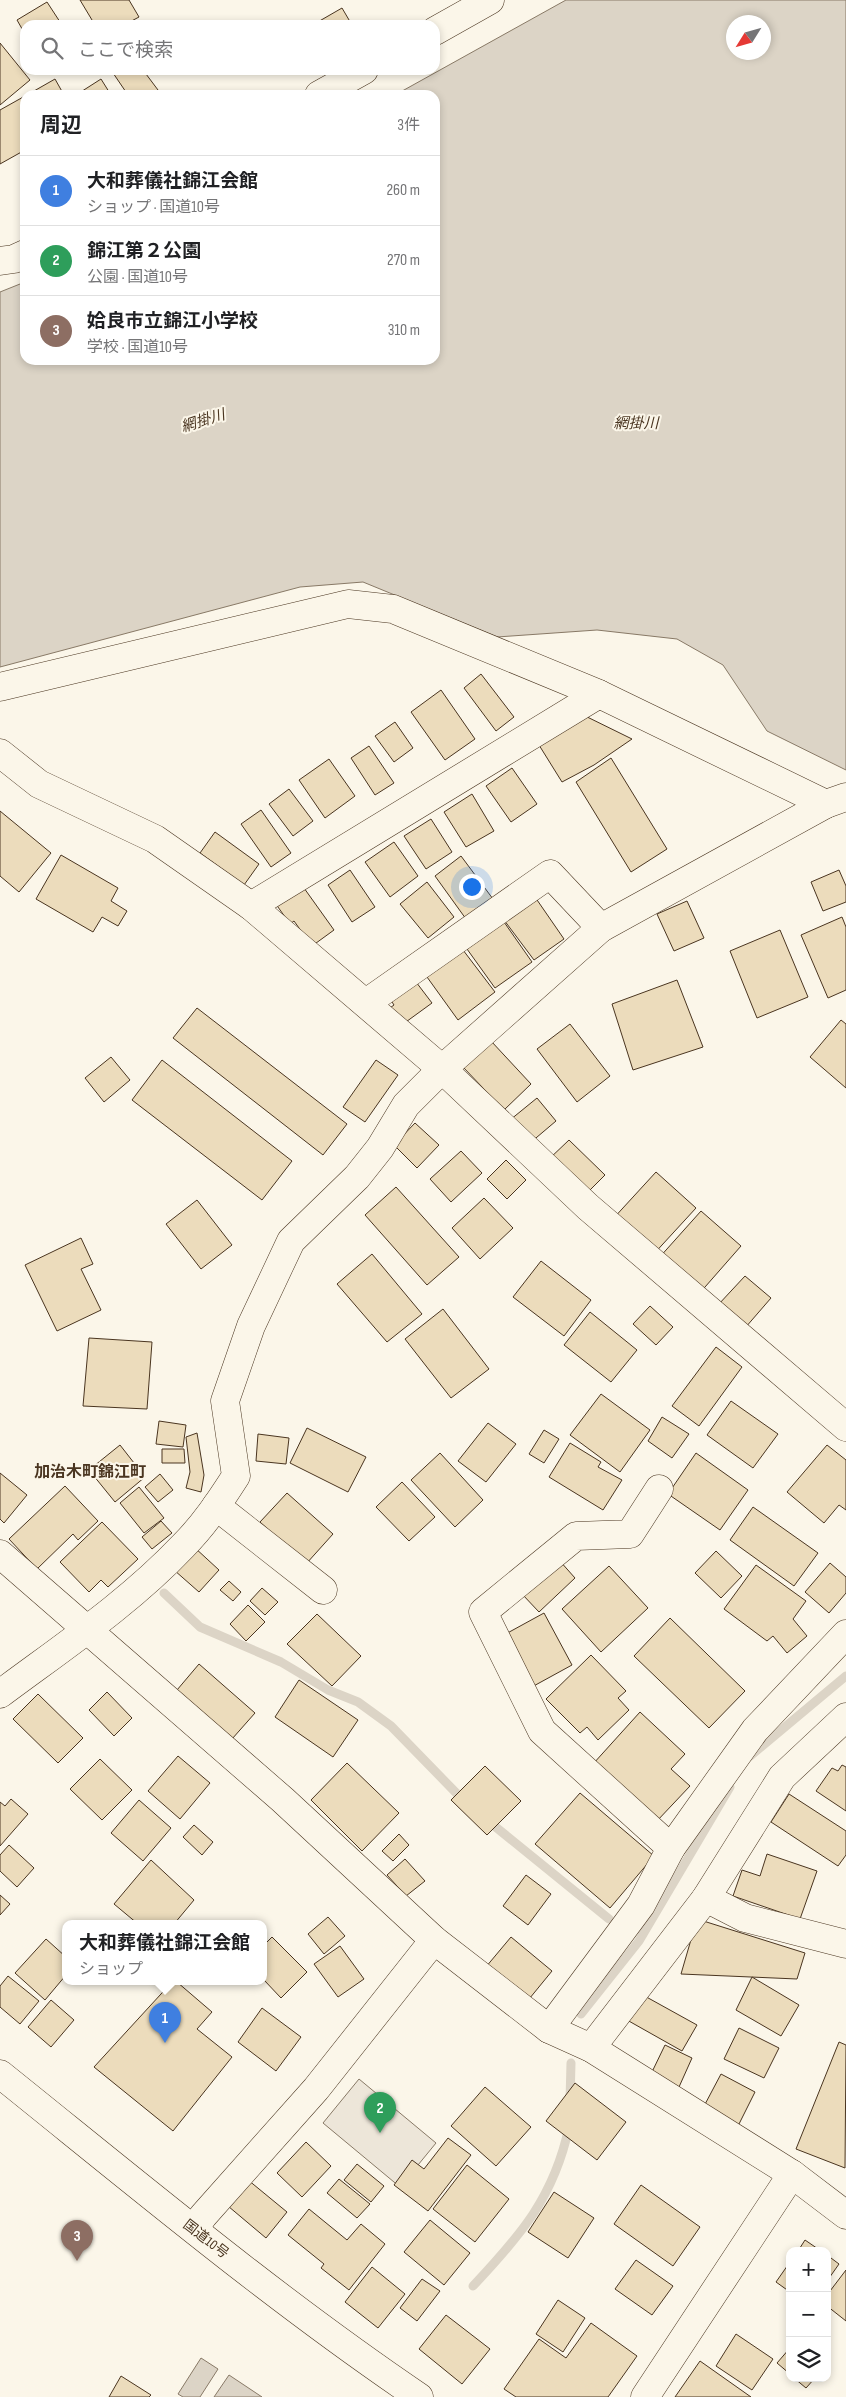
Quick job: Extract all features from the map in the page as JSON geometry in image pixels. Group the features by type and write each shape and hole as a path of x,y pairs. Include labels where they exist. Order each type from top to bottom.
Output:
{"main road":[{"path":"440,28 490,0"},
{"path":"328,90 355,75"},
{"path":"0,687 348,604 393,609 599,694 836,801"},
{"path":"252,906 599,694"},
{"path":"0,753 39,784 155,839 252,906 442,1068 588,1207 846,1427"},
{"path":"0,1694 142,1586 185,1545 216,1506 236,1476 225,1401 251,1326 291,1241 357,1176 380,1148 406,1105 442,1068 601,928 836,801"},
{"path":"366,1003 550,874 601,928"},
{"path":"659,1489 630,1534 576,1536 483,1612 542,1731 671,1848"},
{"path":"216,1506 323,1590"},
{"path":"0,1554 283,1800 434,1940 549,2029 591,2048 792,2174 846,2215"},
{"path":"549,2029 641,1905 671,1848 755,1730 846,1634"},
{"path":"591,2048 706,1898 782,1777 846,1717"},
{"path":"706,1898 746,1918 846,1944"},
{"path":"194,2230 203,2216 316,2089 434,1940"},
{"name":"国道10号","path":"0,2074 194,2230 348,2349 418,2397"},
{"path":"646,2397 792,2174"}],"shaded area":[{"path":"359,2079 436,2143 400,2187 323,2123"}],"water":[{"name":"網掛川","path":"566,0 846,0 846,770 767,731 723,665 677,639 597,630 497,637 363,582 300,587 0,667 0,292 20,284 20,365 440,365 440,90 404,90 431,75 440,75 440,70"},
{"path":"201,2358 218,2369 200,2397 183,2397 178,2394"},
{"path":"229,2375 262,2397 214,2397"}],"building":[{"path":"80,0 129,0 139,17 133,20 92,20"},
{"path":"47,2 59,20 20,20 20,25 17,20"},
{"path":"342,8 349,20 321,20"},
{"path":"0,43 20,68 20,75 26,75 30,80 0,105"},
{"path":"114,75 147,75 158,90 125,90"},
{"path":"55,79 61,90 36,90"},
{"path":"101,79 108,90 84,90"},
{"path":"20,99 20,153 0,164 0,110"},
{"path":"481,674 514,717 496,731 464,688"},
{"path":"441,690 475,739 445,760 411,712"},
{"path":"575,711 632,739 594,765 562,782 534,737"},
{"path":"395,722 413,748 394,762 375,736"},
{"path":"369,746 394,783 375,795 351,758"},
{"path":"611,758 667,849 631,872 576,782"},
{"path":"329,759 355,796 325,818 299,780"},
{"path":"512,768 537,804 511,822 486,786"},
{"path":"289,789 313,821 293,836 269,804"},
{"path":"472,794 494,831 466,847 444,812"},
{"path":"261,810 291,853 271,867 241,824"},
{"path":"0,811 51,853 19,892 0,876"},
{"path":"431,819 452,852 426,869 404,836"},
{"path":"215,832 259,864 244,885 200,853"},
{"path":"394,842 418,876 390,897 365,862"},
{"path":"61,855 118,888 111,901 127,911 118,926 102,917 93,932 36,899"},
{"path":"461,856 493,899 466,919 435,876"},
{"path":"350,870 375,907 352,922 328,885"},
{"path":"839,870 846,886 846,902 823,911 811,882"},
{"path":"299,881 334,930 312,946 294,921 290,924 273,900"},
{"path":"427,882 454,917 428,938 400,904"},
{"path":"535,897 564,939 534,960 504,920"},
{"path":"687,901 704,938 674,951 657,914"},
{"path":"842,917 846,927 846,990 828,998 801,935"},
{"path":"504,922 532,962 495,988 467,949"},
{"path":"780,930 808,997 757,1018 730,951"},
{"path":"463,950 495,992 458,1020 427,977"},
{"path":"413,978 432,1003 399,1027 387,1010 394,1005 388,996"},
{"path":"677,980 703,1047 633,1070 612,1004"},
{"path":"197,1008 347,1124 323,1155 173,1038"},
{"path":"841,1020 846,1024 846,1088 810,1057"},
{"path":"570,1024 610,1076 577,1102 537,1049"},
{"path":"491,1041 531,1084 504,1110 463,1067"},
{"path":"111,1057 130,1080 104,1102 85,1078"},
{"path":"162,1060 292,1161 262,1200 132,1100"},
{"path":"376,1060 398,1075 365,1122 343,1107"},
{"path":"537,1098 556,1121 530,1143 510,1120"},
{"path":"415,1123 439,1145 417,1168 394,1145"},
{"path":"569,1140 605,1175 584,1196 548,1160"},
{"path":"461,1151 482,1173 451,1202 430,1179"},
{"path":"506,1160 526,1180 507,1199 487,1179"},
{"path":"656,1172 696,1208 651,1257 611,1221"},
{"path":"396,1187 459,1257 427,1285 365,1215"},
{"path":"484,1198 513,1228 480,1259 452,1228"},
{"path":"197,1200 232,1245 201,1269 166,1224"},
{"path":"701,1211 741,1246 698,1295 658,1259"},
{"path":"81,1238 93,1264 81,1269 101,1310 57,1331 25,1265"},
{"path":"372,1254 422,1314 387,1342 337,1284"},
{"path":"541,1261 591,1300 564,1336 513,1297"},
{"path":"745,1276 771,1298 745,1328 718,1305"},
{"path":"650,1306 673,1327 656,1345 633,1324"},
{"path":"443,1309 489,1369 451,1398 405,1339"},
{"path":"590,1312 637,1350 611,1382 564,1345"},
{"path":"89,1338 152,1342 147,1409 83,1406"},
{"path":"716,1347 742,1367 699,1426 672,1406"},
{"path":"601,1394 650,1430 620,1472 570,1435"},
{"path":"731,1401 778,1434 753,1468 707,1435"},
{"path":"662,1417 689,1434 672,1458 648,1441"},
{"path":"159,1421 186,1425 183,1447 156,1444"},
{"path":"488,1423 516,1444 486,1482 458,1461"},
{"path":"307,1428 366,1457 348,1492 290,1463"},
{"path":"544,1430 559,1439 544,1463 529,1454"},
{"path":"197,1433 204,1475 201,1492 186,1488 190,1472 186,1437"},
{"path":"258,1434 289,1438 286,1464 256,1461"},
{"path":"570,1443 601,1462 598,1467 622,1480 603,1510 549,1477"},
{"path":"120,1445 145,1477 115,1502 89,1470"},
{"path":"827,1445 846,1460 846,1510 839,1505 824,1523 787,1492"},
{"path":"162,1449 184,1449 185,1463 162,1463"},
{"path":"440,1453 483,1500 455,1527 411,1480"},
{"path":"696,1453 748,1490 720,1530 668,1494"},
{"path":"0,1473 27,1495 4,1523 0,1519"},
{"path":"160,1474 173,1490 158,1502 145,1487"},
{"path":"402,1482 435,1517 409,1541 376,1507"},
{"path":"65,1486 98,1521 78,1540 73,1534 37,1569 9,1539"},
{"path":"139,1487 164,1518 144,1533 120,1503"},
{"path":"287,1493 333,1534 306,1564 260,1522"},
{"path":"753,1507 818,1553 794,1586 730,1540"},
{"path":"161,1521 172,1533 152,1549 142,1537"},
{"path":"102,1522 138,1559 108,1587 101,1580 89,1592 60,1562"},
{"path":"194,1547 219,1570 199,1592 174,1570"},
{"path":"716,1551 742,1576 721,1598 695,1573"},
{"path":"559,1560 575,1578 539,1612 522,1594"},
{"path":"830,1563 846,1577 846,1593 829,1613 805,1592"},
{"path":"756,1565 806,1601 793,1619 807,1636 787,1653 773,1636 767,1641 724,1609"},
{"path":"609,1566 648,1608 601,1652 562,1609"},
{"path":"229,1581 241,1592 233,1601 220,1590"},
{"path":"262,1588 278,1602 265,1615 250,1601"},
{"path":"248,1605 265,1622 246,1641 230,1624"},
{"path":"544,1613 572,1665 530,1688 502,1636"},
{"path":"317,1614 361,1656 332,1686 287,1644"},
{"path":"670,1618 745,1691 709,1728 634,1656"},
{"path":"591,1655 626,1691 618,1698 629,1710 598,1740 587,1727 580,1733 546,1699"},
{"path":"199,1664 255,1713 232,1739 177,1690"},
{"path":"299,1680 358,1720 333,1757 275,1717"},
{"path":"107,1692 132,1718 114,1736 89,1710"},
{"path":"38,1694 83,1738 58,1763 13,1719"},
{"path":"640,1712 685,1754 671,1769 690,1786 656,1822 593,1764"},
{"path":"178,1756 210,1783 180,1819 148,1791"},
{"path":"100,1759 132,1790 102,1820 70,1789"},
{"path":"347,1763 399,1813 362,1851 311,1800"},
{"path":"842,1765 846,1767 846,1811 816,1791 832,1768 838,1771"},
{"path":"485,1766 521,1801 487,1835 451,1800"},
{"path":"580,1793 654,1856 610,1908 535,1844"},
{"path":"789,1794 846,1831 846,1855 838,1866 771,1822"},
{"path":"11,1799 28,1814 0,1846 0,1802 5,1806"},
{"path":"139,1800 171,1828 143,1861 111,1833"},
{"path":"194,1825 213,1842 202,1855 183,1837"},
{"path":"399,1834 409,1845 393,1861 382,1851"},
{"path":"9,1845 34,1868 17,1887 0,1871 0,1855"},
{"path":"767,1854 817,1871 800,1919 733,1896 742,1870 760,1876"},
{"path":"405,1859 425,1881 406,1896 387,1875"},
{"path":"151,1860 194,1900 177,1920 133,1920 114,1904"},
{"path":"526,1875 551,1894 528,1925 503,1906"},
{"path":"0,1895 10,1904 0,1915"},
{"path":"328,1917 345,1936 324,1954 308,1934"},
{"path":"697,1919 805,1953 797,1979 681,1974"},
{"path":"272,1937 307,1972 281,1998 267,1983 267,1942"},
{"path":"511,1937 552,1971 516,2015 475,1980"},
{"path":"46,1939 62,1953 62,1980 45,2000 15,1973"},
{"path":"340,1946 364,1979 338,1997 314,1964"},
{"path":"8,1976 39,2001 20,2024 0,2007 0,1986"},
{"path":"752,1977 799,2005 781,2036 736,2010"},
{"path":"169,1985 180,1985 212,2012 197,2029 232,2057 173,2131 94,2067"},
{"path":"641,1994 697,2025 682,2051 627,2020"},
{"path":"51,2000 74,2020 51,2047 28,2027"},
{"path":"262,2008 301,2037 276,2071 238,2042"},
{"path":"739,2028 779,2048 764,2078 724,2059"},
{"path":"839,2042 846,2045 845,2168 796,2149"},
{"path":"665,2045 692,2058 679,2087 651,2074"},
{"path":"721,2074 755,2092 738,2126 703,2108"},
{"path":"575,2083 626,2122 597,2160 546,2121"},
{"path":"485,2087 531,2127 496,2166 451,2126"},
{"path":"448,2138 471,2155 428,2211 394,2185 412,2160 424,2169"},
{"path":"306,2142 331,2166 302,2197 277,2173"},
{"path":"357,2164 384,2186 371,2202 344,2180"},
{"path":"467,2165 509,2199 475,2242 433,2209"},
{"path":"242,2175 287,2212 266,2238 222,2201"},
{"path":"339,2179 370,2204 357,2218 327,2193"},
{"path":"641,2185 700,2227 673,2266 614,2224"},
{"path":"554,2192 594,2218 568,2258 528,2232"},
{"path":"309,2209 347,2240 361,2224 385,2244 349,2290 321,2268 324,2264 288,2235"},
{"path":"430,2220 470,2253 444,2285 404,2252"},
{"path":"805,2240 815,2247 801,2247"},
{"path":"831,2258 839,2264 831,2275"},
{"path":"636,2260 673,2286 652,2315 615,2289"},
{"path":"372,2267 405,2294 378,2328 345,2302"},
{"path":"786,2268 786,2289 776,2282"},
{"path":"846,2270 846,2321 831,2309 831,2290"},
{"path":"422,2279 440,2291 417,2321 400,2308"},
{"path":"558,2300 585,2318 563,2352 536,2334"},
{"path":"446,2315 490,2349 462,2384 419,2349"},
{"path":"591,2323 637,2356 608,2397 516,2397 504,2389 539,2339 566,2358"},
{"path":"736,2334 773,2359 752,2390 716,2366"},
{"path":"786,2353 786,2371 777,2363"},
{"path":"700,2361 751,2397 675,2397"},
{"path":"121,2376 151,2395 149,2397 109,2397"},
{"path":"799,2382 811,2382 806,2388"}],"waterway":[{"path":"164,1593 200,1627 281,1662 328,1690 358,1702 391,1726 464,1801"},
{"path":"749,1757 846,1676"},
{"path":"581,2014 639,1941 730,1787"},
{"path":"487,1820 609,1919"},
{"path":"570,2101 571,2063"},
{"path":"473,2286 521,2232 545,2195 563,2152 569,2127"}],"place":[{"name":"大和葬儀社錦江会館","path":"165,2043"},
{"name":"錦江第２公園","path":"380,2133"},
{"name":"姶良市立錦江小学校","path":"77,2261"}],"district":[{"name":"加治木町錦江町","path":"90,1472"}]}
